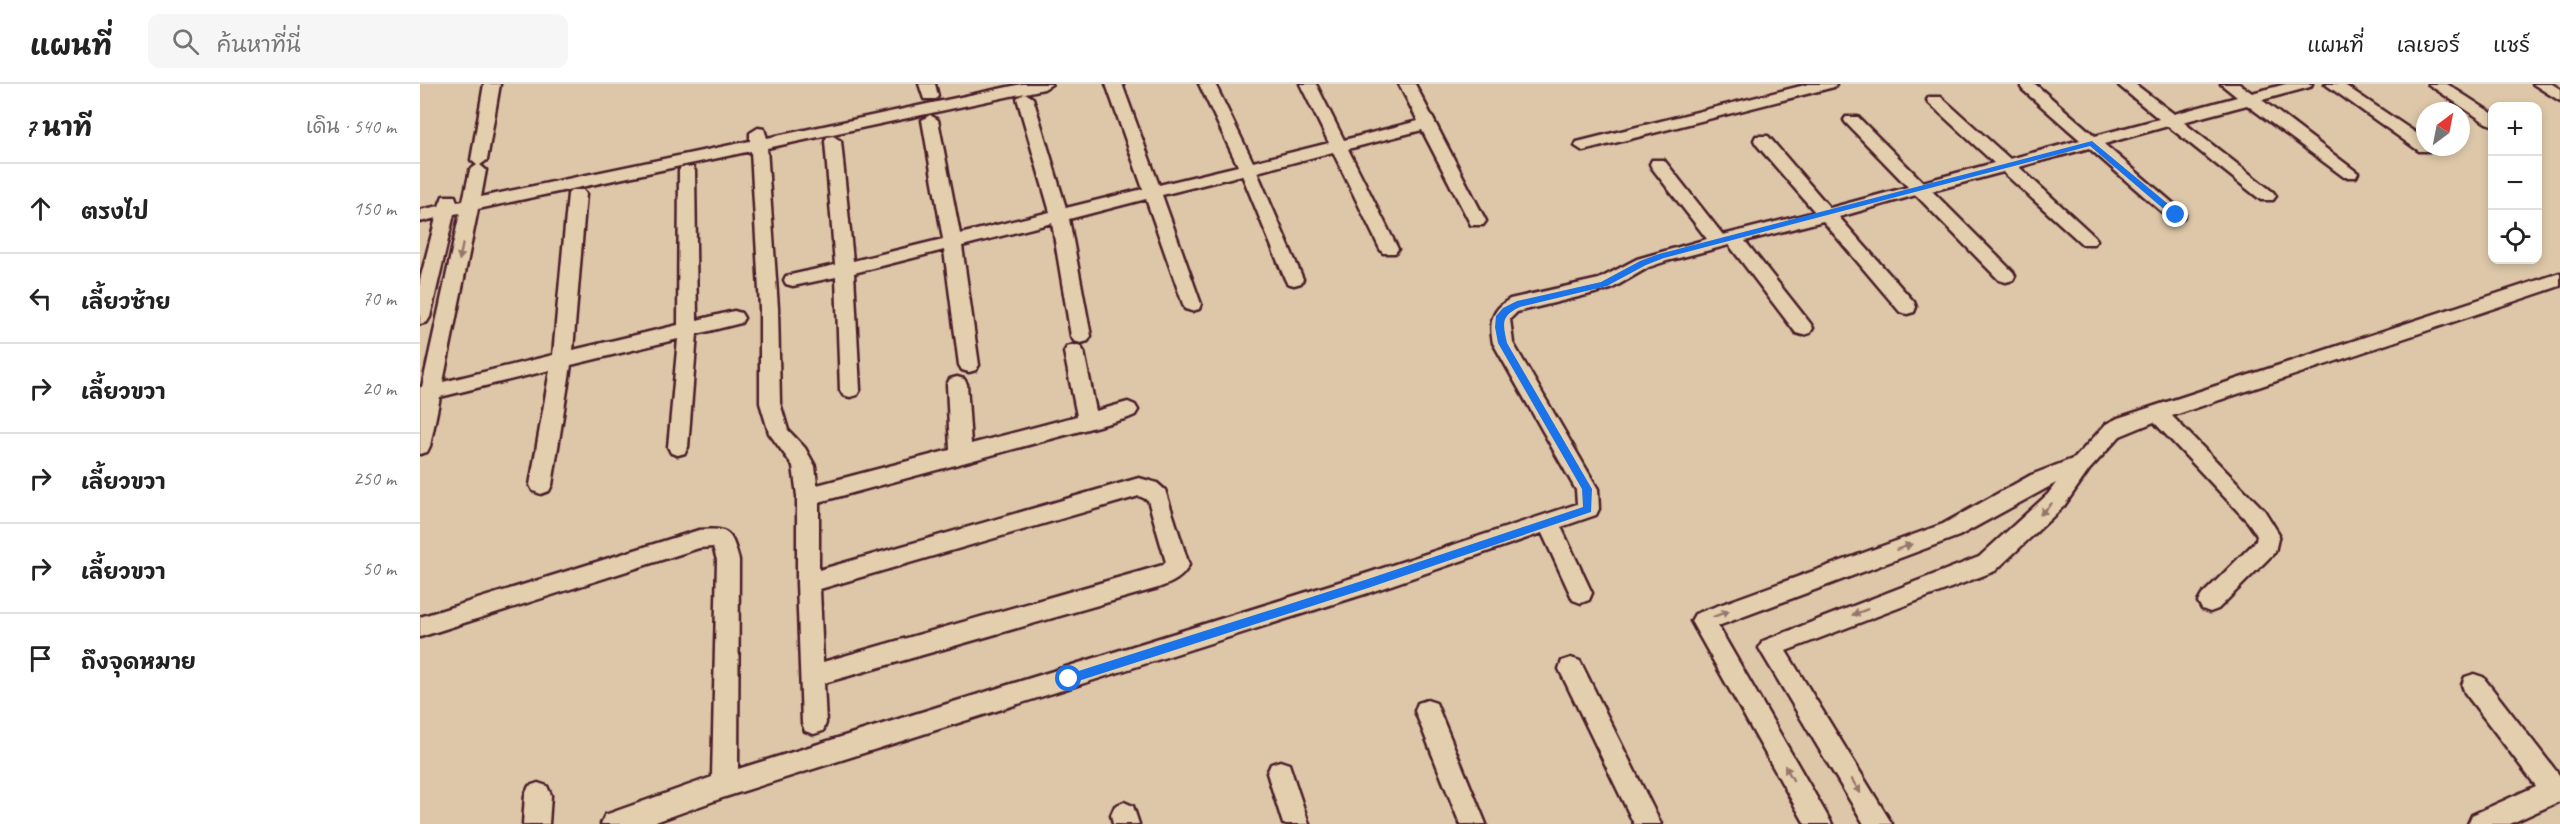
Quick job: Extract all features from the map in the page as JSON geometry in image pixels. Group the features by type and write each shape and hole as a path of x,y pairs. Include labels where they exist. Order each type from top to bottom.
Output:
{"street":[{"path":"420,446 425,394 451,300 473,200 492,84"},
{"path":"758,139 928,90 987,84"},
{"path":"420,206 448,205 758,139 1044,84"},
{"path":"1114,84 1192,304"},
{"path":"1208,84 1248,167 1294,279"},
{"path":"1308,84 1389,249"},
{"path":"1407,84 1477,220"},
{"path":"1583,146 1828,84"},
{"path":"2125,84 2267,196"},
{"path":"2229,84 2350,173"},
{"path":"614,824 724,785 1080,675 1549,524 1588,509 1587,489 1503,343 1499,327 1500,316 1517,304 1604,284 1652,259 2092,144 2170,120 2304,84"},
{"path":"2333,84 2416,141"},
{"path":"2436,84 2488,117"},
{"path":"2541,84 2560,96"},
{"path":"2029,87 2176,215"},
{"path":"1025,98 1059,214 1088,420"},
{"path":"1935,100 2088,240"},
{"path":"930,120 952,241 969,365"},
{"path":"1852,120 2006,276"},
{"path":"793,280 1427,124"},
{"path":"758,139 769,308 770,403 779,433 798,454 804,466 808,496 808,583 814,675 814,723"},
{"path":"1762,140 1907,307"},
{"path":"833,141 844,269 849,390"},
{"path":"1658,164 1803,328"},
{"path":"678,447 687,330 687,171"},
{"path":"541,485 562,360 577,194"},
{"path":"420,216 448,205"},
{"path":"421,312 448,205"},
{"path":"1879,824 1772,646 1987,564 2056,500 2082,464 2113,430 2157,413 2560,279"},
{"path":"421,312 451,300"},
{"path":"425,394 734,318"},
{"path":"957,384 961,454"},
{"path":"808,496 1128,410"},
{"path":"2157,413 2256,516 2268,534 2267,545 2210,602"},
{"path":"1819,824 1703,621 1951,530 2039,481 2082,464"},
{"path":"808,583 1139,487 1149,489 1157,496 1178,565 1158,578 814,675"},
{"path":"1549,524 1581,593"},
{"path":"420,627 699,539 719,538 723,542 728,560 724,785"},
{"path":"1571,669 1648,824"},
{"path":"2474,685 2558,789 2481,824"},
{"path":"1427,711 1473,824"},
{"path":"1280,773 1296,824"},
{"path":"536,824 538,795"}],"route":[{"path":"1069,679 1368,583 1588,509 1587,489 1503,343 1499,327 1500,316 1517,304 1604,284 1643,263 1662,256 2092,144 2176,215"}]}
